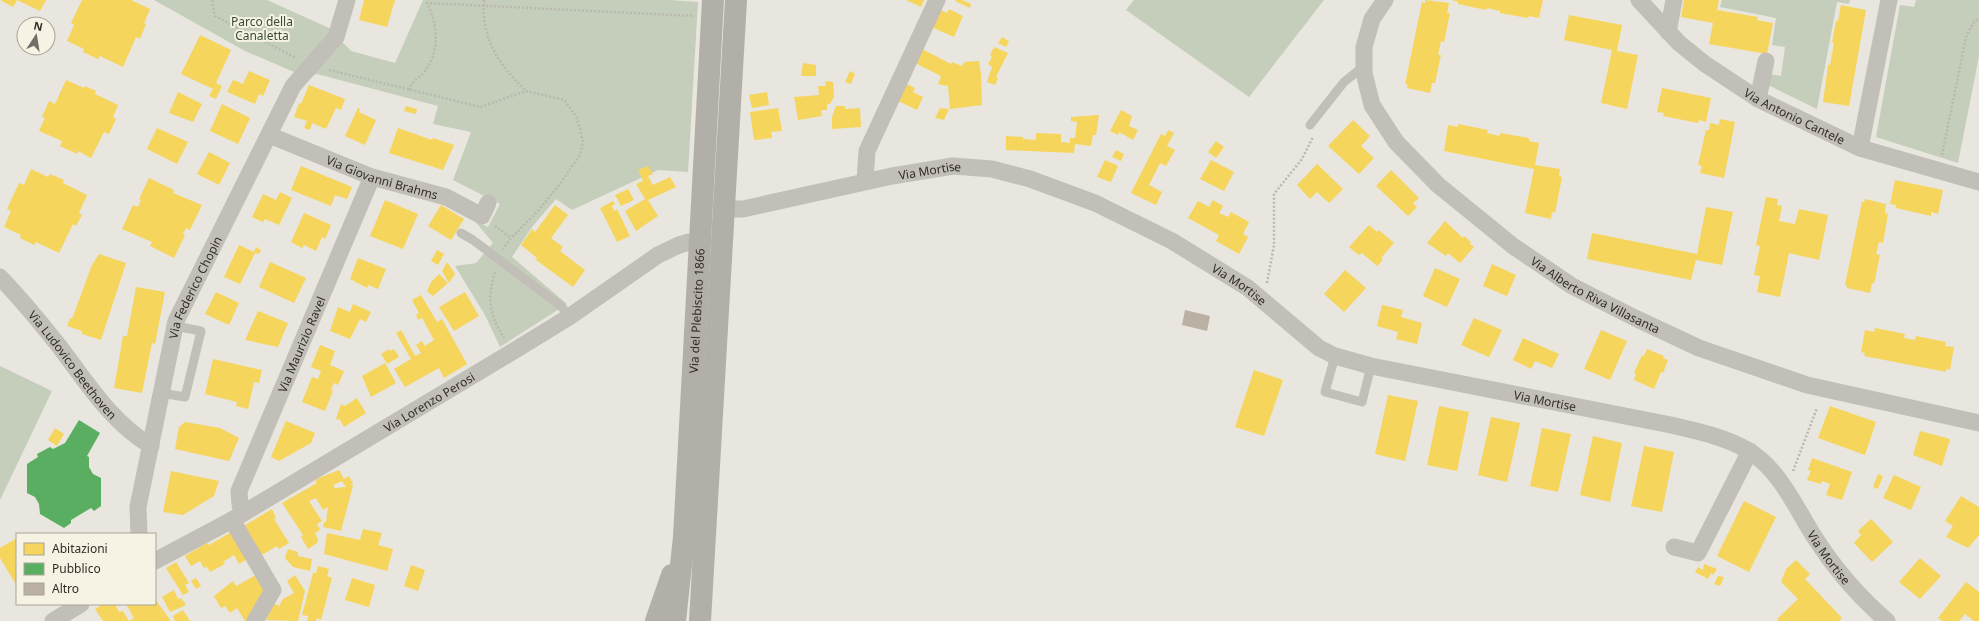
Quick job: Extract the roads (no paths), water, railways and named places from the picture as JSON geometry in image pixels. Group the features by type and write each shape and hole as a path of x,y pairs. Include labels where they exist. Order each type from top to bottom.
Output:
{"main road":[{"name":"Via del Plebiscito 1866","path":"700,621 736,0"},
{"name":"Via del Plebiscito 1866","path":"675,621 684,538 700,242 707,8"},
{"path":"656,621 684,538"}],"street":[{"name":"Via Federico Chopin","path":"139,533 138,507 176,321 294,86 336,37 347,0"},
{"path":"865,181 867,151 937,0"},
{"name":"Via Alberto Riva Villasanta","path":"1385,0 1372,19 1364,47 1364,66 1372,105 1396,142 1438,185 1513,246 1572,286 1699,348 1807,385 1979,423"},
{"name":"Via Antonio Cantele","path":"1639,0 1668,32 1705,64 1758,99 1860,148 1979,182"},
{"path":"1668,32 1674,0"},
{"path":"1860,148 1889,0"},
{"path":"1758,99 1766,61"},
{"name":"Via Giovanni Brahms","path":"269,135 372,177 446,197 482,216 488,203"},
{"name":"Via Mortise","path":"723,209 743,209 865,181 953,166 992,170 1030,179 1095,203 1172,241 1248,288 1273,306 1319,348 1335,356 1371,366 1671,425 1711,435 1750,451 1761,460 1782,484 1816,538 1856,592 1887,621"},
{"name":"Via Maurizio Ravel","path":"254,621 272,590 238,516 240,505 239,491 372,177"},
{"name":"Via Lorenzo Perosi","path":"156,560 238,516 569,317 658,255 679,245 700,242"},
{"name":"Via Ludovico Beethoven","path":"0,277 59,345 107,410 134,436 151,446"},
{"path":"1674,547 1698,552 1750,451"},
{"path":"53,621 79,605"}],"lane":[{"path":"1310,125 1344,82 1364,66"},
{"path":"461,233 473,240 562,307 569,317"},
{"path":"162,393 185,397 201,331 175,326"},
{"path":"1335,356 1325,392 1362,402 1371,366"}],"park label":[{"name":"Parco della Canaletta","path":"262,28"}]}
